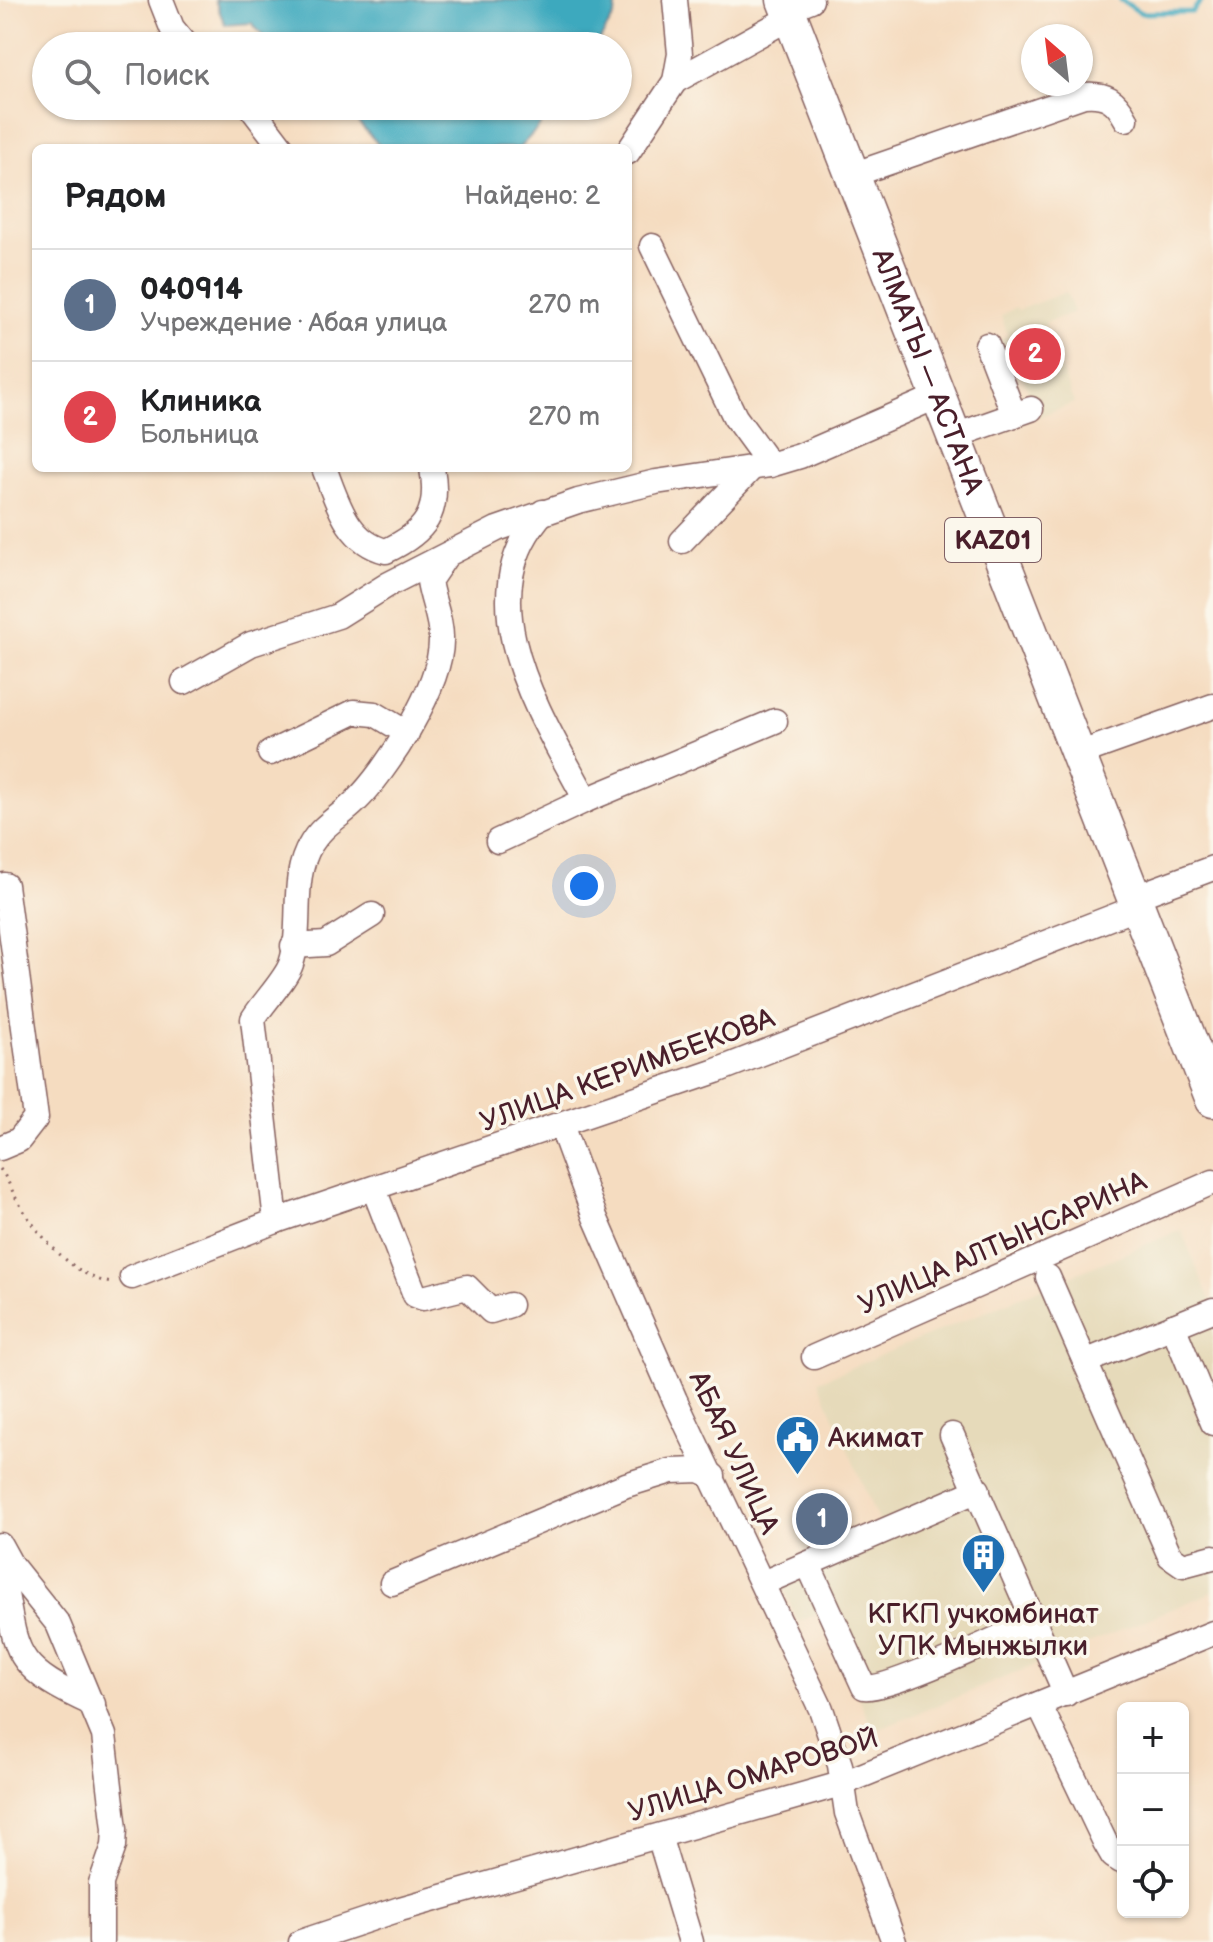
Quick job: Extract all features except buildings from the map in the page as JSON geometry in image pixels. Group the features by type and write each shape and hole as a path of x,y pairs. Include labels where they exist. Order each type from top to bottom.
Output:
{"highway":[{"name":"АЛМАТЫ — АСТАНА","path":"794,7 852,175 936,397 1213,1100"}],"street":[{"path":"161,0 175,32"},
{"path":"632,146 675,81 680,54 675,0"},
{"path":"675,81 794,7"},
{"path":"852,175 1084,95 1099,94 1110,98 1126,119"},
{"path":"261,120 279,144"},
{"path":"652,246 760,468"},
{"path":"952,437 1022,412 987,345"},
{"path":"184,682 251,644 338,616 389,584 497,529 543,512 656,482 760,468 811,451 936,397"},
{"path":"682,541 760,468"},
{"path":"326,472 351,529 361,540 386,551 419,532 428,518 435,503 432,472"},
{"path":"543,512 529,528 513,562 509,625 524,677 586,800"},
{"path":"276,1221 253,1019 291,965 301,866 311,843 323,828 355,803 407,733 439,657 441,631 429,581 439,562 448,555"},
{"path":"1078,754 1213,706"},
{"path":"270,753 354,712 375,714 407,733"},
{"path":"498,841 586,800 775,721"},
{"name":"УЛИЦА КЕРИМБЕКОВА","path":"132,1277 276,1221 716,1071 1137,902 1213,868"},
{"path":"0,1148 19,1140 36,1118 5,885"},
{"path":"293,946 326,944 372,915"},
{"name":"АБАЯ УЛИЦА","path":"561,1125 595,1217 675,1400 769,1580 834,1745 847,1813 894,1942"},
{"name":"УЛИЦА АЛТЫНСАРИНА","path":"814,1357 1213,1182"},
{"path":"374,1189 415,1295 423,1298 467,1287 491,1311 510,1305"},
{"path":"1048,1277 1170,1556 1183,1565 1213,1557"},
{"path":"1087,1361 1213,1310"},
{"path":"1173,1326 1213,1423"},
{"path":"952,1435 1066,1694"},
{"path":"392,1583 626,1485 671,1471 700,1470 713,1476"},
{"path":"769,1580 978,1490"},
{"path":"3,1559 58,1624 104,1735 115,1829 114,1846 101,1883 101,1942"},
{"path":"3,1559 21,1659 36,1673 93,1704"},
{"path":"808,1564 856,1675 864,1687 871,1689 1035,1621"},
{"name":"УЛИЦА ОМАРОВОЙ","path":"301,1942 385,1914 841,1784 1213,1633"},
{"path":"1039,1704 1105,1842 1117,1856"},
{"path":"659,1836 691,1942"}],"path":[{"path":"0,1169 35,1225 77,1267 111,1284 132,1277"}],"shaded area":[{"path":"1066,292 1074,312 1045,323 1046,327 1031,334 1034,341 1048,335 1074,403 1038,417 1014,353 1006,356 1000,340 1008,336 1001,316 1016,307 1018,310"},
{"path":"1181,1230 1213,1307 1213,1592 877,1730 871,1726 823,1616 818,1614 798,1622 775,1567 879,1523 819,1381"}],"water":[{"path":"215,0 617,0 615,15 605,32 259,32 252,23 225,25"},
{"path":"356,120 541,120 539,127 523,144 378,144"}],"waterway":[{"path":"1121,0 1141,13 1192,12 1202,0"}],"place":[{"name":"Клиника","path":"1035,354"},
{"name":"Акимат","path":"797,1476"},
{"name":"040914","path":"822,1519"},
{"name":"КГКП учкомбинат УПК Мынжылки","path":"983,1595"}]}
